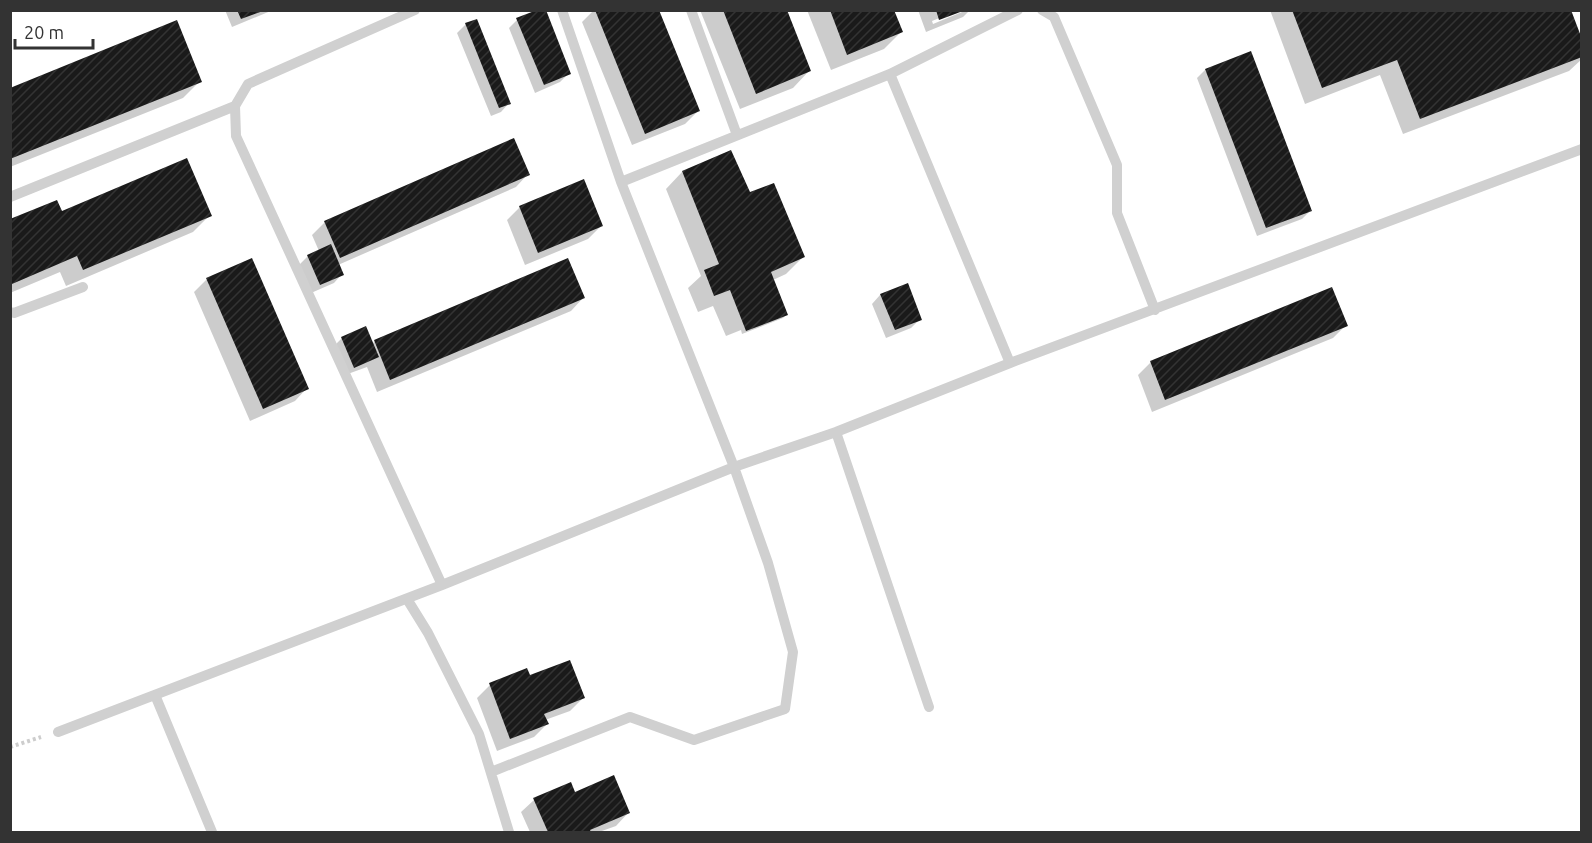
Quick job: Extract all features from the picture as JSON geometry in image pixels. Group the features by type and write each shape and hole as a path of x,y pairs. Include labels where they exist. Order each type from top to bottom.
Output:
{"lane":[{"path":"415,10 248,84 235,106 236,136 442,585"},
{"path":"491,772 630,717 694,740 785,709 793,652 768,563 734,467 621,182 562,10"},
{"path":"691,10 737,135"},
{"path":"621,182 890,74 1018,10"},
{"path":"1042,10 1054,17 1117,165 1117,213 1155,310"},
{"path":"890,74 1010,363"},
{"path":"10,197 235,106"},
{"path":"58,732 407,599 734,467 836,432 1010,363 1581,149"},
{"path":"10,312 14,313 84,287"},
{"path":"836,432 929,707"},
{"path":"407,599 428,633 479,734 509,832"},
{"path":"155,695 212,832"}],"path":[{"path":"10,747 58,732"}],"building":[{"path":"237,10 263,10 263,11 241,19"},
{"path":"537,10 546,10 571,74 544,85 516,18"},
{"path":"595,10 659,10 700,111 645,134"},
{"path":"723,10 787,10 811,71 756,94"},
{"path":"830,10 894,10 903,32 847,55"},
{"path":"936,10 962,10 963,11 939,20"},
{"path":"1292,10 1571,10 1582,39 1582,57 1420,119 1397,60 1322,88"},
{"path":"477,19 511,104 499,108 465,23"},
{"path":"177,20 202,82 10,159 10,88"},
{"path":"1251,51 1312,211 1266,228 1205,69"},
{"path":"514,138 530,175 340,258 324,221"},
{"path":"731,150 750,192 774,183 805,257 771,272 788,315 746,331 730,290 714,296 704,270 719,264 682,171"},
{"path":"187,158 212,216 83,270 77,256 12,284 10,219 57,200 62,211"},
{"path":"584,179 603,226 538,253 519,206"},
{"path":"331,244 344,275 320,285 307,255"},
{"path":"252,258 309,389 263,409 206,278"},
{"path":"568,258 585,298 390,380 374,340"},
{"path":"908,283 922,320 895,330 880,294"},
{"path":"1332,287 1348,326 1165,400 1150,361"},
{"path":"366,326 379,357 354,368 341,337"},
{"path":"570,660 585,698 544,714 549,724 510,739 489,683 527,668 530,675"},
{"path":"614,775 630,813 590,830 591,832 548,832 533,798 571,782 575,792"}]}
